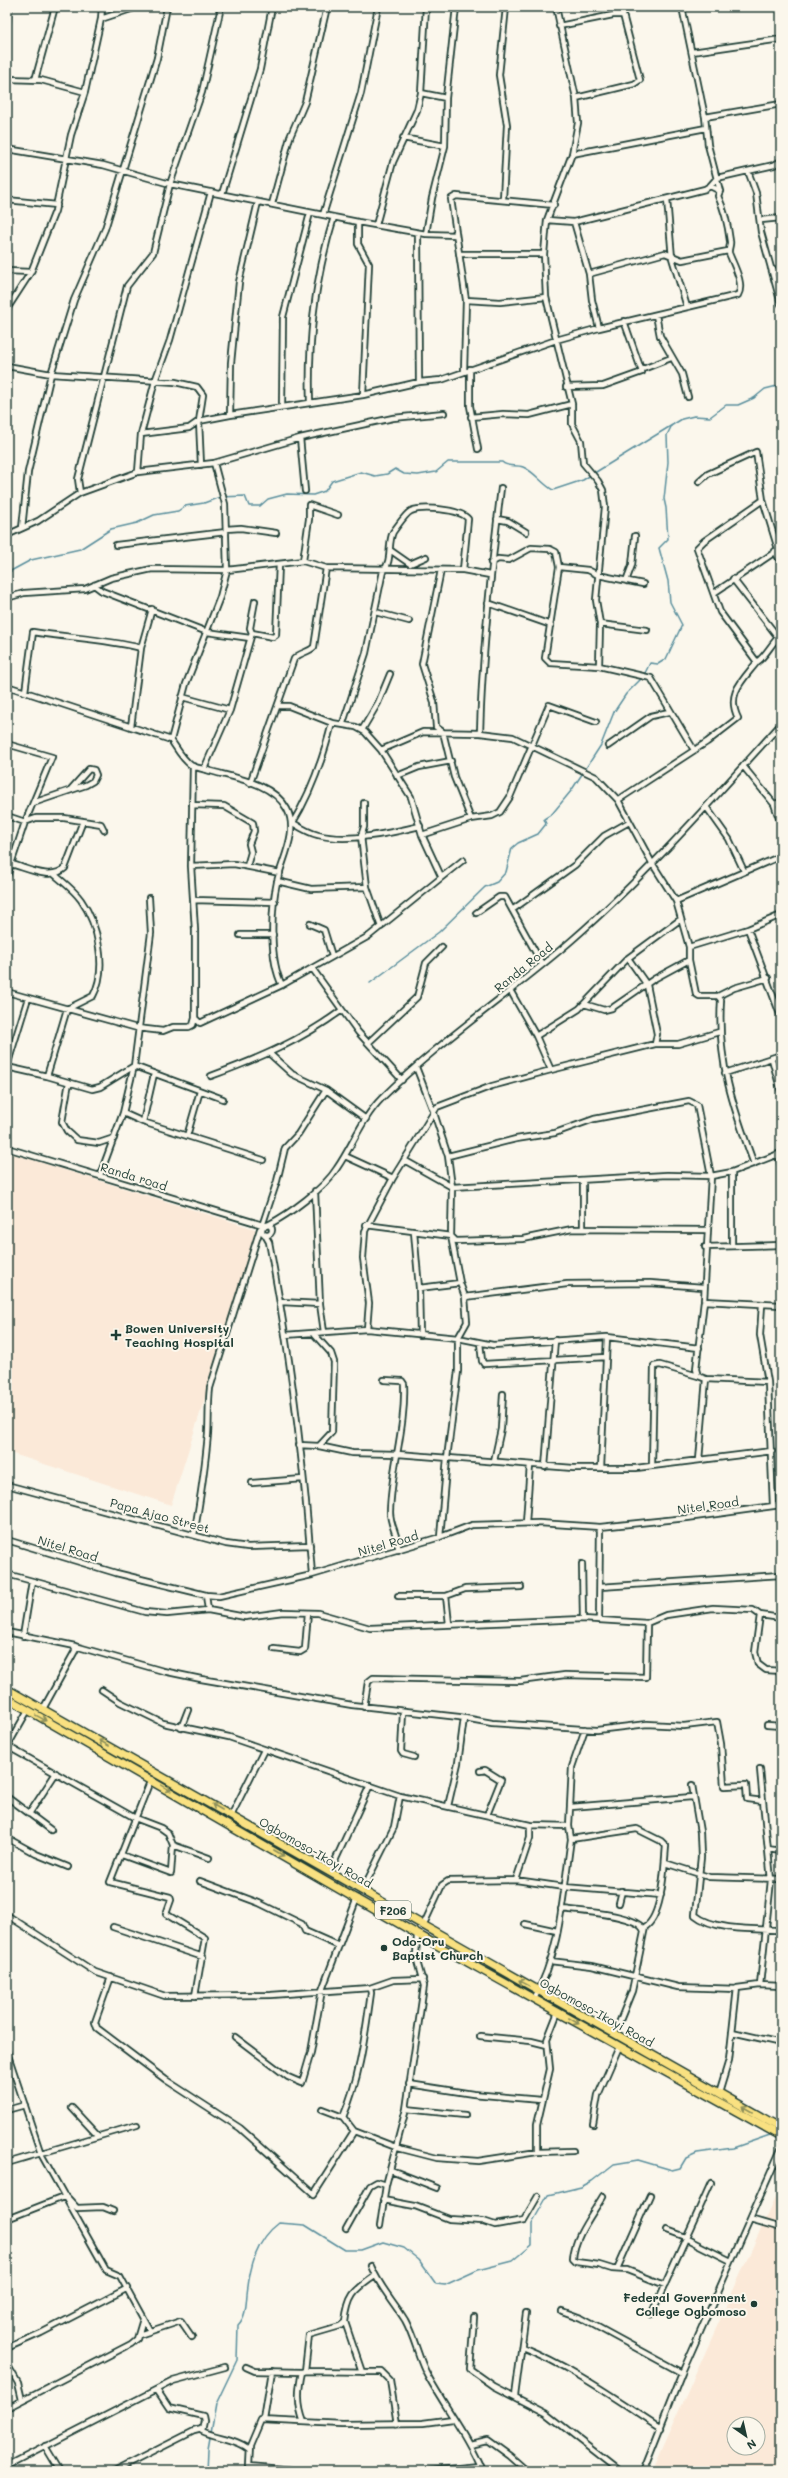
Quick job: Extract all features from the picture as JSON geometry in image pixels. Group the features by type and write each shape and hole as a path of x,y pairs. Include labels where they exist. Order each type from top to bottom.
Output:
{"main road":[{"name":"Ogbomoso-Ikoyi Road","path":"7,1689 538,1992 615,2033 781,2128"},
{"name":"Ogbomoso-Ikoyi Road","path":"7,1698 151,1779 417,1934 781,2136"}],"street":[{"path":"7,24 9,7"},
{"path":"35,80 54,7"},
{"path":"7,309 30,272 57,205 71,135 85,92 101,19 102,7"},
{"path":"101,19 137,7"},
{"path":"22,528 28,472 51,374 74,300 105,229 157,58 167,7"},
{"path":"80,493 78,479 127,286 153,253 170,184 202,92 221,7"},
{"path":"222,194 260,69 272,7"},
{"path":"272,204 290,137 305,102 327,7"},
{"path":"323,215 361,92 378,7"},
{"path":"376,225 393,162 417,110 421,93 426,7"},
{"path":"426,234 432,198 445,146 446,90 456,7"},
{"path":"503,199 507,125 499,75 506,7"},
{"path":"556,7 576,98 578,123 572,154 554,206 547,220 544,254 546,297 556,340 560,349 566,387 572,404 572,424 581,441 583,463 598,480 603,490 605,512 596,600 600,624 599,666"},
{"path":"576,98 638,83 635,56 622,15 621,7"},
{"path":"141,434 190,428 199,421 230,415 363,395 419,382 441,380 470,368 556,340 599,328 730,298 740,293 735,265 728,251 730,241 726,224 726,214 718,196 720,191 682,7"},
{"path":"559,26 613,15 622,15"},
{"path":"692,52 781,39"},
{"path":"7,79 52,82 85,92"},
{"path":"441,95 446,90"},
{"path":"421,93 441,95 446,98"},
{"path":"705,117 781,104"},
{"path":"572,154 706,128"},
{"path":"403,138 445,146"},
{"path":"7,149 122,169 170,184 310,213 418,233 456,235"},
{"path":"547,220 574,222 667,199 710,186 717,178 774,165 781,161"},
{"path":"748,171 756,193 761,220 761,232 780,304"},
{"path":"710,186 720,191"},
{"path":"138,472 141,434 155,381 170,340 211,192"},
{"path":"464,371 466,300 460,254 450,199 452,197 503,199 554,206"},
{"path":"667,199 672,258 687,307"},
{"path":"7,200 57,205"},
{"path":"230,415 231,363 239,282 258,202"},
{"path":"282,407 283,317 310,213"},
{"path":"310,403 309,369 315,297 322,256 334,217"},
{"path":"761,220 781,218"},
{"path":"358,222 358,244 368,264 363,395"},
{"path":"574,222 589,274 592,300 599,328"},
{"path":"418,233 419,382"},
{"path":"589,274 665,253 672,258 689,260 728,251"},
{"path":"460,254 544,254"},
{"path":"771,268 777,272 781,271"},
{"path":"7,271 30,272"},
{"path":"466,300 500,302 546,297"},
{"path":"656,315 660,336 671,358 682,374 688,397"},
{"path":"624,322 643,369"},
{"path":"566,387 603,386 640,373 643,369 671,358"},
{"path":"7,366 51,374 175,382 197,387 203,395 199,421 201,465"},
{"path":"470,368 471,417 478,449"},
{"path":"471,417 503,414 529,415 572,404"},
{"path":"7,536 38,521 80,493 138,472 214,463 300,438 393,418 444,413"},
{"path":"300,438 305,491"},
{"path":"699,482 708,474 756,452 763,500 781,563"},
{"path":"171,740 182,697 224,587 227,570 225,504 214,463"},
{"path":"480,733 481,683 491,563 501,488"},
{"path":"757,662 720,612 697,548 699,544 763,500"},
{"path":"303,561 309,519 309,505 338,515"},
{"path":"343,723 366,653 383,571 388,566 393,534 411,511 428,509 462,514 468,519 463,570"},
{"path":"497,519 508,521 526,532"},
{"path":"116,545 241,528 276,533"},
{"path":"626,582 632,565 635,536"},
{"path":"491,563 498,559 510,560 529,549 550,548 556,552 559,567 545,658 547,661 599,666 651,678 665,698 669,712 694,750"},
{"path":"714,593 778,549"},
{"path":"390,550 410,564 426,557"},
{"path":"7,598 24,593 85,588 111,578 152,569 227,570 303,561 326,568 383,571 463,570 490,575"},
{"path":"252,633 273,637 276,635 279,564"},
{"path":"559,567 588,570 598,575 626,582 643,584"},
{"path":"250,782 279,706 294,659 298,654 310,651 314,647 326,568"},
{"path":"441,570 422,664 434,702 436,727 443,732 454,777 471,819"},
{"path":"618,800 694,750 738,718 732,702 735,690 757,662 764,657 779,636 733,579"},
{"path":"94,585 102,591 152,609 207,632 250,638"},
{"path":"204,769 230,710 252,633 250,628 256,601"},
{"path":"488,603 551,625"},
{"path":"131,727 141,648 152,609"},
{"path":"375,612 409,621"},
{"path":"600,624 647,630"},
{"path":"25,692 33,632 68,638 101,639 141,648"},
{"path":"362,730 378,703 390,674"},
{"path":"7,686 171,740 179,753 193,766 250,782 272,792 282,800 288,811 292,824 320,836 361,836 420,826"},
{"path":"182,697 230,710"},
{"path":"422,835 471,819 492,816 500,812 510,797 549,705 596,722"},
{"path":"279,706 289,706 332,723 343,723 362,730 381,750 411,797 422,835 440,876"},
{"path":"608,746 651,716 669,712"},
{"path":"282,985 275,969 273,935 277,881 290,838 292,824 308,797 324,755 332,723"},
{"name":"Randa Road","path":"265,1230 315,1191 333,1174 366,1119 381,1099 416,1067 572,940 707,808 781,724"},
{"path":"381,750 418,733 480,733 513,737 596,777 618,800 652,863 676,901 689,947 689,960 696,994 699,996 718,996 734,988 768,978"},
{"path":"7,744 52,757 25,822 7,876"},
{"path":"397,776 419,767 451,761"},
{"path":"7,992 137,1028 163,1031 173,1027 189,1027 193,1025 195,1018 195,930 191,866 193,766"},
{"path":"743,766 774,804 781,824"},
{"path":"33,803 93,781 96,774 94,770 89,769 86,771 71,789"},
{"path":"774,804 781,802"},
{"path":"364,803 364,827 361,836 367,887 381,927"},
{"path":"192,805 224,806 253,823 254,831 249,844 251,852 247,866"},
{"path":"707,808 729,839 744,871"},
{"path":"7,816 25,822 43,818 64,818 101,824 104,830"},
{"path":"54,874 65,868 83,821"},
{"path":"512,910 575,865 604,836 629,822"},
{"path":"676,901 781,856"},
{"path":"195,1018 200,1023 282,985 369,936 440,876 463,860"},
{"path":"11,864 54,874 85,906 97,939 101,964 93,996 67,1009 47,1076"},
{"path":"191,866 234,864 280,874"},
{"path":"277,881 311,889 367,887"},
{"path":"476,914 502,896 512,910 542,964"},
{"path":"100,1176 123,1113 134,1066 137,1028 151,933 150,898"},
{"path":"193,900 275,902"},
{"path":"689,947 748,929 781,915"},
{"path":"536,1036 584,1004 628,958 681,919"},
{"path":"310,924 324,930 332,956"},
{"path":"748,929 768,978 781,1017"},
{"path":"240,935 273,935"},
{"path":"368,1042 417,997 426,963 442,947"},
{"path":"628,958 647,985 657,1034 655,1044"},
{"path":"584,1004 604,1010 619,1004 689,960"},
{"path":"312,968 358,1032 402,1080"},
{"path":"510,990 536,1036 551,1070"},
{"path":"718,996 721,1000 719,1032 725,1073 736,1114 754,1164"},
{"path":"28,998 7,1066 96,1089 134,1066"},
{"path":"211,1076 270,1054 314,1030 342,1010"},
{"path":"367,1329 369,1302 363,1248 366,1225 404,1160 440,1105 477,1092 551,1070 655,1044 678,1044 719,1032"},
{"path":"270,1054 292,1074 326,1090 366,1119"},
{"path":"725,1073 781,1055"},
{"path":"772,1059 781,1092"},
{"path":"134,1066 223,1099"},
{"path":"416,1067 434,1113 448,1156 452,1187 451,1236 460,1283 465,1297 467,1322 458,1338 458,1371 447,1458 440,1537"},
{"path":"143,1122 154,1074"},
{"path":"69,1082 62,1122 67,1131 78,1140 99,1144 114,1138"},
{"path":"194,1535 204,1477 208,1430 207,1407 210,1388 265,1230 285,1148 298,1134 326,1090"},
{"path":"187,1136 200,1091"},
{"path":"448,1156 516,1139 555,1133 594,1119 689,1101 694,1102 697,1105 711,1176 705,1247 703,1287 704,1300 696,1369 698,1376"},
{"path":"123,1113 143,1122 263,1160"},
{"name":"Randa road","path":"7,1148 254,1224 265,1230"},
{"path":"404,1160 452,1187 583,1181 667,1174 711,1176 732,1172 780,1154 781,1166"},
{"path":"345,1156 393,1178"},
{"path":"732,1172 732,1246"},
{"path":"583,1181 584,1229"},
{"path":"315,1191 320,1304 324,1332"},
{"path":"265,1230 272,1229 277,1220"},
{"path":"366,1225 451,1236 456,1241 523,1239 566,1230 584,1229 706,1230"},
{"path":"265,1230 269,1242 281,1302 303,1479 312,1575"},
{"path":"414,1232 419,1288 420,1335"},
{"path":"705,1247 781,1245"},
{"path":"419,1288 460,1283"},
{"path":"465,1297 567,1284 650,1284 703,1287"},
{"path":"704,1300 762,1306 781,1305"},
{"path":"281,1302 320,1304"},
{"path":"762,1306 760,1335 768,1382 772,1451 773,1506"},
{"path":"284,1335 367,1329 458,1338 493,1346 607,1337 699,1348"},
{"path":"314,1334 331,1353 334,1362 332,1432 319,1446"},
{"path":"601,1468 607,1337"},
{"path":"545,1467 555,1340"},
{"path":"480,1343 484,1364 606,1357"},
{"path":"652,1466 654,1366 660,1365 706,1379 768,1382"},
{"path":"699,1460 706,1379"},
{"path":"384,1380 404,1382 398,1454 390,1511 391,1523 398,1542 398,1550"},
{"path":"494,1461 500,1429 503,1394"},
{"path":"299,1445 319,1446 352,1453 398,1454 494,1461 545,1467 601,1468 652,1466 772,1451"},
{"path":"526,1523 530,1465"},
{"path":"252,1483 303,1479"},
{"name":"Papa Ajao Street","path":"7,1485 194,1535 248,1547 310,1545"},
{"name":"Nitel Road","path":"7,1540 116,1574 206,1595 229,1595 312,1575 440,1537 472,1525 526,1523 600,1527 687,1518 781,1504"},
{"path":"599,1619 600,1527"},
{"path":"582,1564 583,1620"},
{"path":"7,1574 145,1612 167,1614 208,1610 245,1617 283,1612 318,1613 370,1628 599,1619 646,1623 666,1615 713,1608 749,1609 760,1615 781,1618"},
{"path":"600,1587 781,1574"},
{"path":"23,1636 32,1582"},
{"path":"398,1596 446,1596 465,1589 521,1587"},
{"path":"206,1595 208,1610"},
{"path":"446,1596 449,1624"},
{"path":"274,1649 300,1652 305,1649 308,1613"},
{"path":"760,1615 755,1652 758,1664 766,1670 781,1671"},
{"path":"364,1707 368,1682 373,1678 520,1681 565,1675 646,1677 646,1623"},
{"path":"7,1632 75,1646 163,1671 202,1679 364,1707 403,1712 464,1718 524,1727 597,1730 647,1724 684,1726 717,1722 721,1744 724,1786 746,1785 747,1799 763,1801"},
{"path":"43,1709 75,1651 75,1646"},
{"path":"102,1690 120,1702 163,1723 181,1728 230,1737 400,1796 530,1825 569,1826"},
{"path":"28,1710 7,1746 135,1818 161,1828 168,1833 174,1845 171,1873 122,1855"},
{"path":"181,1728 188,1710"},
{"path":"403,1712 401,1751 403,1754 414,1757"},
{"path":"448,1806 458,1763 464,1718"},
{"path":"767,1726 781,1726"},
{"path":"534,1999 550,1961 557,1931 571,1838 569,1826 572,1767 585,1729"},
{"path":"231,1816 264,1750"},
{"path":"480,1771 484,1770 500,1780 487,1815"},
{"path":"760,1770 771,1880 767,1930 760,1985"},
{"path":"30,1814 56,1773"},
{"path":"151,1779 110,1882 170,1897 171,1900 166,1914 205,1938 195,1996"},
{"path":"327,1872 334,1863 370,1785"},
{"path":"692,1785 700,1832 700,1875 695,1915 701,1920 718,1926 781,1930"},
{"path":"360,1891 363,1888 394,1827 400,1796"},
{"path":"7,1797 51,1830"},
{"path":"571,1807 692,1797"},
{"path":"516,1880 530,1838 530,1825"},
{"path":"571,1838 637,1829 665,1844 661,1895 652,1920 645,1927 635,1976 615,2033"},
{"path":"7,1838 36,1854 68,1867"},
{"path":"174,1845 209,1858"},
{"path":"768,1849 781,1851"},
{"path":"664,1863 700,1875 781,1880"},
{"path":"423,1926 444,1883 470,1880 516,1880 564,1887 661,1895"},
{"path":"200,1881 259,1902 302,1924 305,1931 339,1946"},
{"path":"619,1903 622,1891"},
{"path":"235,2037 288,2078 302,2083 311,2052 322,1990 357,1898"},
{"path":"561,1909 609,1915 637,1923 644,1931"},
{"path":"7,1915 95,1972 165,1996 271,1995 322,1990 370,1988 393,1980 423,1978"},
{"path":"525,1924 557,1931"},
{"path":"113,1928 202,1957"},
{"path":"380,2226 386,2185 398,2148 406,2109 424,1986 423,1978 416,1958 417,1934"},
{"path":"550,1961 635,1976 678,1987 736,1989 740,1986 781,1986"},
{"path":"111,1977 96,2022 97,2028 166,2080 240,2128 314,2194 354,2130"},
{"path":"343,2117 350,2102 362,2056 371,1993 370,1988"},
{"path":"719,2093 729,2060 736,1989"},
{"path":"537,2152 537,2125 541,2100 550,2069 547,2046 558,2012"},
{"path":"732,2032 781,2043"},
{"path":"480,2036 531,2042 547,2046"},
{"path":"593,2124 598,2095 619,2047"},
{"path":"7,2052 26,2105 41,2154 66,2196 106,2270 120,2276 128,2288 150,2331"},
{"path":"409,2084 473,2094 541,2100"},
{"path":"7,2110 26,2105"},
{"path":"72,2108 98,2136"},
{"path":"322,2109 343,2117 354,2130 398,2148 437,2158 478,2161 537,2152 573,2151"},
{"path":"406,2109 466,2115"},
{"path":"7,2163 137,2125"},
{"path":"643,2471 682,2373 781,2149"},
{"path":"391,2170 438,2188"},
{"path":"346,2229 370,2186 377,2182 386,2185"},
{"path":"651,2315 711,2183"},
{"path":"617,2269 650,2195"},
{"path":"66,2196 77,2208 103,2207 113,2211"},
{"path":"7,2220 66,2196"},
{"path":"383,2200 415,2206 449,2219 483,2221 495,2225 524,2220 538,2196"},
{"path":"603,2196 579,2238 573,2259 576,2262 627,2270 665,2285"},
{"path":"750,2219 781,2228"},
{"path":"667,2230 731,2261"},
{"path":"371,2266 375,2276 405,2320 427,2375 453,2419 470,2444 482,2471"},
{"path":"362,2372 345,2322 346,2307 351,2296 375,2276"},
{"path":"7,2348 42,2333 128,2288"},
{"path":"562,2311 581,2318 682,2373"},
{"path":"515,2396 526,2313"},
{"path":"474,2317 470,2369 494,2386 515,2396 565,2427 620,2471"},
{"path":"7,2408 131,2344 139,2335 143,2319"},
{"path":"139,2335 181,2321 192,2337"},
{"path":"304,2422 298,2402 309,2335 345,2322"},
{"path":"522,2347 544,2356 588,2380 661,2428"},
{"path":"7,2364 18,2383 22,2400"},
{"path":"7,2466 173,2382 225,2367"},
{"path":"246,2367 255,2371 382,2372 387,2375 390,2380 396,2424"},
{"path":"264,2420 272,2371"},
{"path":"156,2390 169,2408 203,2416 202,2431 215,2437 243,2444 249,2449"},
{"path":"305,2471 249,2469 249,2449 255,2431 261,2420 396,2424 453,2419"},
{"path":"115,2471 194,2431 202,2429"},
{"path":"470,2444 488,2440 527,2471"},
{"path":"45,2446 60,2471"},
{"path":"428,2471 480,2466"}],"shaded area":[{"name":"Bowen University Teaching Hospital","path":"7,1152 258,1230 171,1505 7,1452"},
{"name":"Federal Government College Ogbomoso","path":"781,2184 781,2471 652,2471"}],"waterway":[{"path":"7,573 31,560 80,549 111,529 137,523 154,515 178,511 185,506 204,503 220,497 245,496 249,506 260,506 268,499 287,494 313,495 325,491 332,481 361,472 375,476 387,474 395,469 404,474 418,475 436,472 448,462 502,462 507,465 520,466 527,469 553,490 583,480 682,419 694,416 710,417 726,405 738,405 754,398 765,389 781,385"},
{"path":"644,675 650,663 658,664 666,659 682,625 670,602 668,581 659,548 668,539 664,499 668,462 667,435 671,427"},
{"path":"370,983 439,932 485,887 497,882 506,872 512,848 518,843 538,834 546,824 544,819 552,814 571,791 601,745 614,712 626,694 642,678"},
{"path":"207,2471 208,2449 216,2404 237,2360 238,2325 241,2322 245,2311 252,2264 265,2237 279,2223 305,2225 345,2250 361,2250 383,2242 404,2248 419,2260 436,2284 445,2285 478,2270 513,2261 532,2245 532,2223 548,2195 581,2187 592,2181 614,2164 638,2160 672,2170 680,2168 686,2158 697,2153 733,2148 770,2135"}],"place":[{"name":"Bowen University Teaching Hospital","path":"116,1335"},
{"name":"Odo-Oru Baptist Church","path":"384,1948"},
{"name":"Federal Government College Ogbomoso","path":"754,2304"}]}
